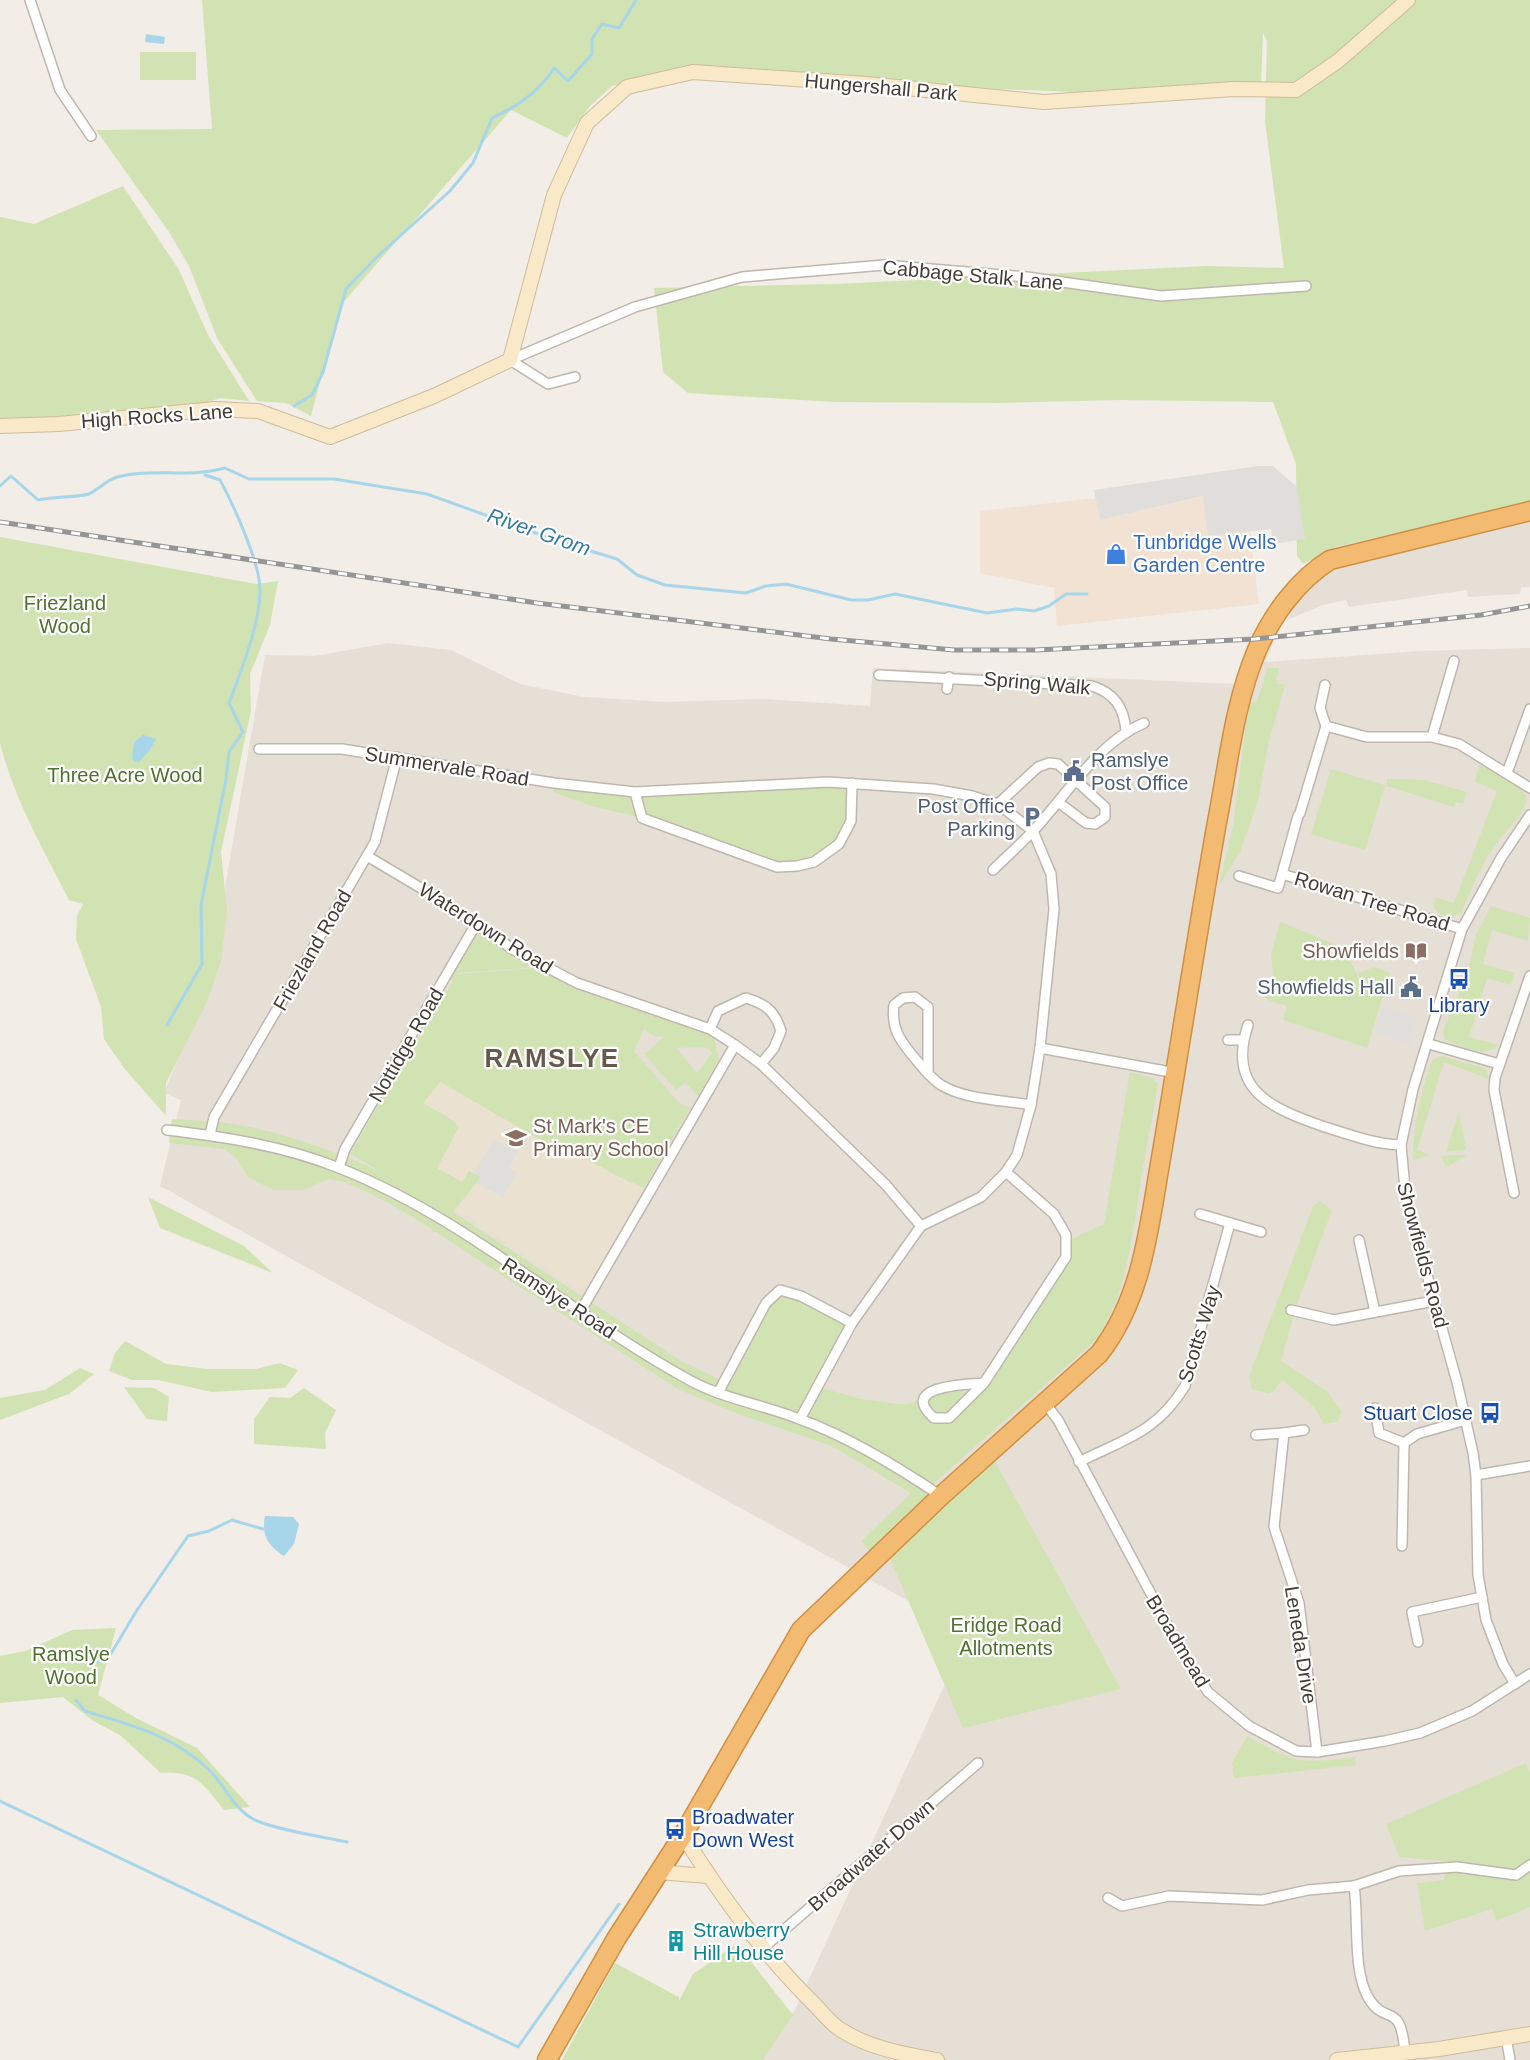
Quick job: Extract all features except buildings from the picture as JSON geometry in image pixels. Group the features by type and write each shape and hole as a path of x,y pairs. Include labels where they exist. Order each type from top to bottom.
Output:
{"highway":[{"path":"547,2060 616,1940 682,1835 801,1630 941,1496 1099,1354 1116,1333 1128,1308 1143,1259 1176,1073 1190,973 1228,762 1254,658 1272,623 1307,576 1330,560 1530,511"}],"street":[{"path":"30,0 60,90 92,136"},
{"name":"Hungershall Park","path":"510,360 554,195 587,123 627,87 693,72 867,84 1044,102 1230,89 1296,90 1338,61 1408,0"},
{"name":"Cabbage Stalk Lane","path":"510,360 635,307 742,277 884,265 1027,276 1161,297 1306,286"},
{"path":"510,360 548,384 575,377"},
{"name":"High Rocks Lane","path":"0,426 59,424 215,409 258,411 330,437 434,396 510,360"},
{"path":"1432,737 1454,661"},
{"name":"Spring Walk","path":"879,675 1092,686 1108,691 1119,704 1125,717 1126,731"},
{"path":"947,689 949,677"},
{"path":"1325,685 1320,708 1326,726 1367,737 1432,737 1458,744 1530,788"},
{"path":"1507,773 1530,709"},
{"path":"993,870 1033,831 1075,781 1126,731 1144,723"},
{"name":"Rowan Tree Road","path":"1239,876 1278,888 1326,726"},
{"name":"Summervale Road","path":"259,749 342,749 554,783 635,792 852,783 933,789 972,796 998,804 1033,831 1051,874 1054,909 1040,1048 1031,1105 1017,1155 1006,1172 981,1197 921,1226"},
{"name":"Friezland Road","path":"210,1135 214,1117 375,842 397,757"},
{"path":"998,804 1038,766 1049,763 1058,764 1105,807 1105,817 1095,824 1086,823 1058,802"},
{"path":"635,792 642,818 777,867 814,862 839,844 851,821 852,783"},
{"name":"Showfields Road","path":"1515,1684 1497,1649 1482,1597 1478,1575 1476,1474 1466,1420 1406,1200 1401,1145 1413,1089 1429,1044 1462,929 1501,858 1530,815"},
{"name":"Waterdown Road","path":"367,856 514,950 577,983 710,1029 735,1045 761,1064 885,1184 921,1226"},
{"name":"Rowan Tree Road","path":"1282,874 1462,929"},
{"name":"Nottidge Road","path":"339,1167 345,1149 476,924"},
{"path":"1514,1193 1494,1090 1499,1064 1530,976"},
{"path":"928,1074 928,1007 915,997 903,998 894,1005 892,1018 897,1036 928,1074 941,1085 959,1093 1031,1105"},
{"path":"710,1029 718,1011 746,998 764,1003 776,1016 781,1031 774,1048 761,1064"},
{"path":"1248,1025 1243,1040 1244,1066 1255,1091 1266,1102 1293,1116 1379,1144 1401,1145"},
{"path":"1228,1040 1243,1040"},
{"path":"1429,1044 1499,1064"},
{"path":"580,1312 735,1045"},
{"path":"1040,1048 1176,1073"},
{"name":"Ramslye Road","path":"167,1130 210,1135 291,1152 339,1167 428,1211 650,1359 718,1394 800,1419 888,1463 941,1496"},
{"path":"984,1383 936,1388 927,1394 924,1402 927,1412 934,1418 949,1418 984,1383 1066,1257 1066,1235 1054,1214 1006,1172"},
{"path":"1200,1214 1261,1232"},
{"name":"Scotts Way","path":"1079,1462 1154,1424 1171,1408 1185,1386 1230,1223"},
{"path":"800,1419 852,1323 921,1226"},
{"path":"1359,1240 1375,1312"},
{"path":"718,1394 766,1303 780,1290 801,1296 852,1323"},
{"path":"1291,1310 1334,1320 1434,1301"},
{"name":"Broadmead","path":"1045,1403 1058,1420 1182,1652 1208,1692 1249,1726 1296,1751 1317,1752 1420,1733 1472,1711 1530,1674"},
{"path":"1375,1408 1379,1433 1404,1443"},
{"path":"1404,1443 1417,1434 1466,1420"},
{"path":"1256,1436 1304,1430"},
{"name":"Leneda Drive","path":"1284,1433 1274,1527 1299,1603 1317,1752"},
{"path":"1402,1546 1404,1443"},
{"path":"1476,1474 1530,1466"},
{"path":"1418,1642 1412,1612 1482,1597"},
{"name":"Broadwater Down","path":"764,1947 978,1763"},
{"path":"682,1835 707,1876 764,1947 800,1990 840,2030 885,2050 936,2060"},
{"path":"1108,1898 1122,1906 1169,1896 1262,1900 1308,1890 1354,1886 1399,1871 1457,1867 1516,1875 1530,1864"},
{"path":"659,1872 707,1876"},
{"path":"1354,1886 1358,1913 1357,1950 1361,1977 1369,2000 1379,2009 1395,2016 1403,2027 1405,2052"},
{"path":"1337,2060 1439,2049 1530,2034"},
{"path":"1506,2037 1510,2060"}],"shaded area":[{"path":"1258,466 1273,466 1297,487 1305,539 1273,544 1271,529 1208,536 1203,496 1100,520 1094,490"},
{"name":"Tunbridge Wells Garden Centre","path":"1204,496 1208,536 1250,531 1259,604 1057,626 1054,588 980,573 980,511 1096,498 1100,520"},
{"path":"1530,517 1530,587 1521,587 1520,594 1468,597 1467,590 1349,607 1346,600 1323,605 1287,620 1310,581 1329,569"},
{"path":"1274,641 1265,662 1421,651 1530,648 1530,2060 762,2060 793,2014 968,1634 160,1186 181,1100 164,1093 208,986 265,655 315,656 388,643 451,650 520,684 584,697 664,702 761,699 870,706 873,668 1236,684 1247,644"},
{"name":"St Mark's CE Primary School","path":"536,968 580,990 648,1018 634,1051 680,1104 690,1108 584,1293 463,1214 399,1176 350,1154 457,974"},
{"path":"1383,1007 1416,1018 1409,1044 1375,1032"},
{"path":"494,1140 518,1151 509,1168 517,1172 503,1197 476,1183 481,1177 473,1173"}],"green space":[{"path":"202,0 1530,0 1530,502 1336,547 1303,564 1297,556 1296,464 1273,402 1120,400 1001,403 834,402 688,393 663,372 654,288 835,284 1207,266 1284,268 1265,121 1267,41 1263,33 1261,82 1105,93 998,89 696,66 612,86 590,106 567,138 511,110 340,306 311,416 286,403 257,401 217,338 189,266 169,232 96,130 212,129"},
{"path":"140,52 196,52 196,80 140,80"},
{"path":"123,186 179,270 208,335 249,401 220,398 208,402 59,417 0,419 0,217 34,224"},
{"name":"Three Acre Wood","path":"0,537 256,584 278,581 270,625 250,674 251,711 221,852 227,911 221,961 207,1002 166,1083 166,1116 124,1068 104,1039 101,1007 76,939 77,916 83,904 69,900 30,823 6,764 0,743"},
{"path":"1268,668 1279,668 1276,683 1285,685 1269,741 1258,801 1240,852 1219,886 1233,826 1247,717 1251,702 1256,702 1258,698"},
{"path":"1479,765 1518,786 1526,796 1525,806 1485,862 1461,913 1453,917 1446,917 1439,914 1434,907 1435,897 1454,903 1497,791 1475,782"},
{"path":"1331,769 1385,785 1365,850 1311,834"},
{"path":"1387,779 1423,780 1467,792 1463,804 1456,802 1454,807 1387,786"},
{"path":"554,784 639,793 850,784 850,820 838,843 814,860 778,866 643,818 592,806 553,792"},
{"path":"1491,906 1530,918 1528,940 1492,930 1483,964 1515,973 1511,985 1487,978 1469,1037 1498,1045 1493,1049 1480,1052 1445,1039 1443,1033 1467,977 1475,937"},
{"path":"1280,922 1344,948 1362,985 1358,973 1374,967 1390,973 1367,1048 1283,1020 1287,1006 1265,999 1273,976 1271,954"},
{"path":"477,925 577,984 712,1032 719,1059 698,1096 686,1083 689,1080 676,1090 644,1054 664,1037 654,1036 645,1030 647,1022 634,1051 680,1104 690,1108 644,1188 617,1176 552,1139 548,1144 440,1082 423,1103 454,1121 459,1127 437,1168 462,1182 469,1171 481,1177 453,1212 681,1361 725,1382 770,1302 780,1293 790,1293 848,1324 815,1386 861,1399 909,1404 930,1394 985,1384 1070,1250 1072,1239 1104,1224 1130,1072 1155,1079 1158,1084 1127,1263 1115,1303 1106,1323 1095,1341 936,1481 928,1490 934,1496 874,1554 861,1541 911,1493 832,1446 736,1413 678,1389 421,1222 366,1191 328,1179 303,1190 273,1190 248,1177 236,1158 225,1149 169,1143 172,1119 219,1122 302,1141 383,1173 350,1154 384,1095 382,1088 403,1052 409,1053 453,981 447,977","holes":["537,967 574,987 536,968 457,974 453,979 457,973","676,1048 709,1049 712,1053 697,1073"]},
{"path":"1441,1056 1485,1068 1489,1079 1444,1062 1417,1150 1430,1155 1413,1160 1416,1122 1424,1085 1432,1060"},
{"path":"1459,1111 1466,1150 1446,1152"},
{"path":"1467,1155 1446,1167 1441,1156"},
{"path":"148,1197 244,1246 273,1273 160,1228"},
{"path":"1320,1201 1332,1210 1296,1307 1281,1361 1327,1391 1342,1412 1337,1422 1324,1424 1314,1407 1283,1380 1270,1394 1252,1389 1249,1376 1313,1206"},
{"path":"125,1341 166,1364 207,1369 256,1369 280,1363 298,1370 285,1388 212,1392 158,1380 132,1380 109,1371 115,1353"},
{"path":"80,1368 94,1374 69,1394 0,1420 0,1398 45,1390"},
{"path":"124,1387 154,1388 169,1397 167,1421 147,1419"},
{"path":"304,1388 336,1410 325,1433 326,1449 254,1444 254,1419 270,1397 290,1398"},
{"name":"Eridge Road Allotments","path":"993,1458 1121,1689 963,1728 889,1556"},
{"name":"Ramslye Wood","path":"116,1628 98,1695 136,1718 197,1748 250,1807 224,1810 198,1781 183,1774 161,1773 121,1736 92,1720 63,1697 0,1703 0,1656 25,1651 72,1630"},
{"path":"1247,1736 1277,1752 1298,1759 1309,1761 1355,1757 1356,1765 1234,1778 1232,1763"},
{"path":"1526,1763 1530,1775 1530,1907 1496,1921 1492,1909 1425,1931 1417,1883 1444,1880 1446,1861 1399,1857 1386,1824"},
{"path":"737,1944 792,2014 795,2012 763,2060 562,2060 615,1963 679,1997 679,2001 693,1974"}],"water":[{"path":"146,34 165,37 164,44 145,42"},
{"path":"143,735 156,739 138,763 132,759 134,742"},
{"path":"265,1516 293,1517 299,1524 294,1544 284,1556 267,1539 264,1529"}],"waterway":[{"path":"294,406 312,395 323,372 346,289 380,254 450,191 473,163 492,118 527,98 554,68 568,81 592,54 592,39 602,24 619,28 636,0"},
{"name":"River Grom","path":"0,486 11,476 38,500 89,494 113,478 131,474 198,472 225,468 249,479 334,479 427,494 555,540 617,559 637,575 665,585 746,593 766,586 786,584 851,600 868,600 895,594 987,613 1017,609 1034,611 1049,606 1066,594 1087,594"},
{"path":"167,1025 202,964 201,905 226,779 229,752 243,732 229,703 249,646 257,615 260,588 250,548 220,480 205,475"},
{"path":"68,1662 87,1660 106,1662 137,1610 188,1536 209,1531 232,1520 263,1529"},
{"path":"76,1700 85,1711 150,1732 195,1757 208,1769 234,1803 253,1819 285,1829 347,1842"},
{"path":"0,1801 518,2047 619,1904"}],"railway":[{"path":"0,522 537,603 831,639 954,650 1036,650 1255,639 1481,615 1530,606"}],"place":[{"name":"Tunbridge Wells Garden Centre","path":"1116,554"},
{"name":"Ramslye Post Office","path":"1074,771"},
{"name":"Post Office Parking","path":"1032,817"},
{"name":"Showfields","path":"1416,951"},
{"name":"Library","path":"1459,979"},
{"name":"Showfields Hall","path":"1411,987"},
{"name":"St Mark's CE Primary School","path":"516,1138"},
{"name":"Stuart Close","path":"1490,1413"},
{"name":"Broadwater Down West","path":"675,1829"},
{"name":"Strawberry Hill House","path":"676,1941"}],"district":[{"name":"RAMSLYE","path":"552,1058"}],"park label":[{"name":"Friezland Wood","path":"65,614"}]}
